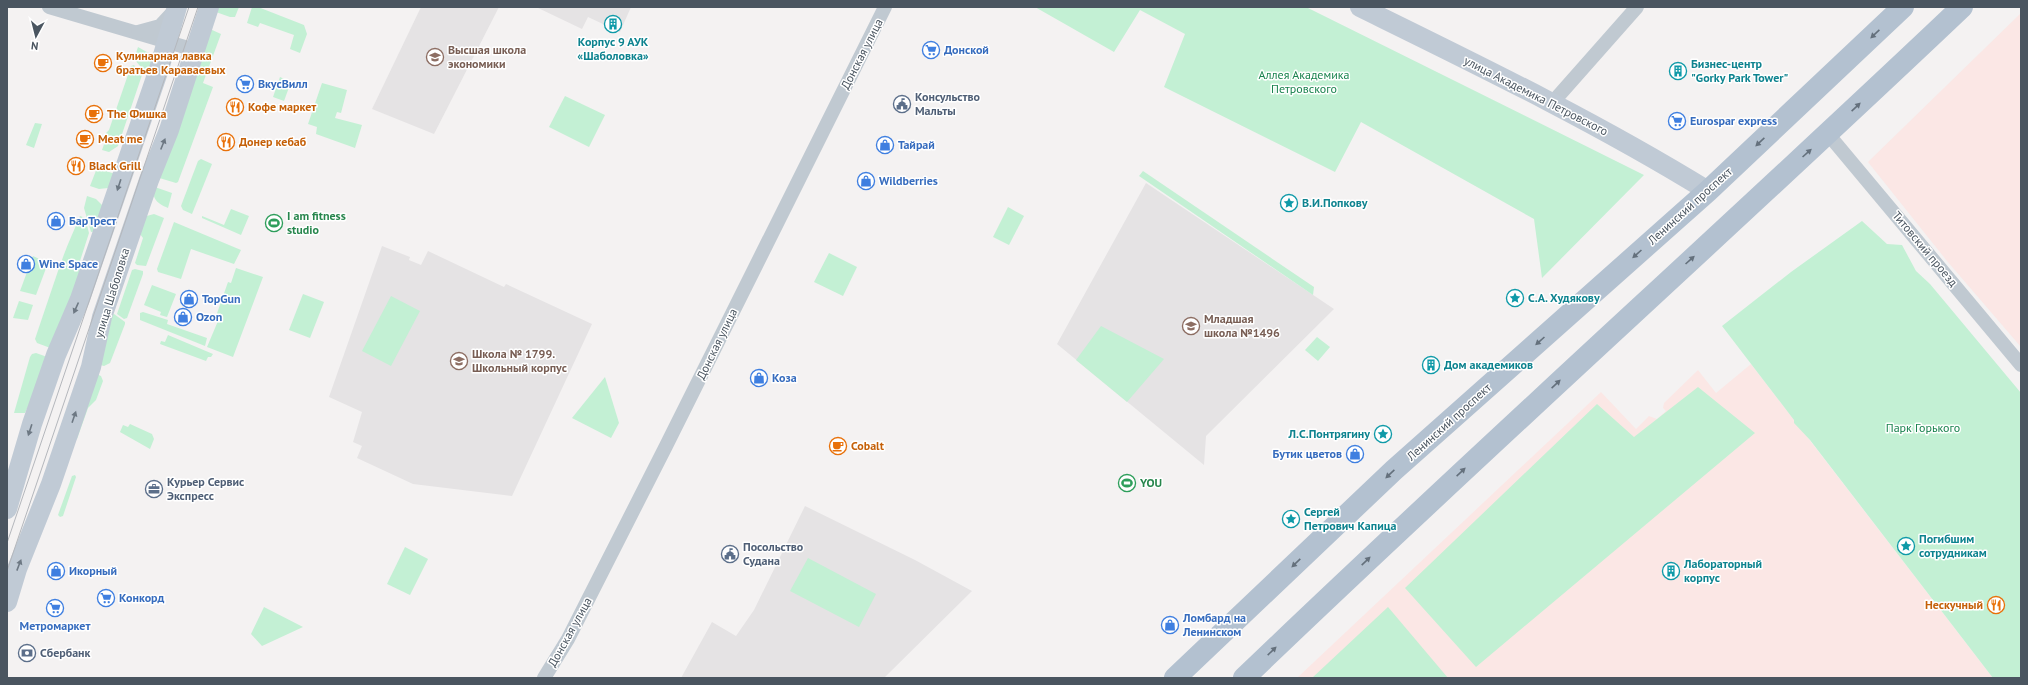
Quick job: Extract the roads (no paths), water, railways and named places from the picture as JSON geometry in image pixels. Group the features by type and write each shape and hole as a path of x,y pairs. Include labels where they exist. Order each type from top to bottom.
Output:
{"main road":[{"path":"7,508 32,424 56,355 80,299 167,41 176,7"},
{"name":"улица Шаболовка","path":"7,602 17,569 51,484 91,367 105,309 149,180 169,130 209,7"},
{"name":"улица Академика Петровского","path":"1360,7 1553,102 1670,167 1708,191"},
{"name":"Ленинский проспект","path":"1175,678 1394,470 1708,191 1903,7"},
{"path":"1244,678 1374,554 1828,134 1962,7"}],"street":[{"path":"50,7 195,50"},
{"path":"137,32 160,26 167,21 176,7"},
{"name":"Донская улица","path":"544,678 568,639 669,441 885,7"},
{"path":"1553,102 1637,7"},
{"name":"Титовский проезд","path":"1828,134 2021,365"}],"tram line":[{"path":"7,543 189,7"},
{"path":"7,571 198,7"}],"place":[{"name":"Корпус 9 АУК «Шаболовка»","path":"613,24"},
{"name":"Донской","path":"931,50"},
{"name":"Высшая школа экономики","path":"435,57"},
{"name":"Кулинарная лавка братьев Караваевых","path":"103,63"},
{"name":"Бизнес-центр \"Gorky Park Tower\"","path":"1678,71"},
{"name":"ВкусВилл","path":"245,84"},
{"name":"Консульство Мальты","path":"902,104"},
{"name":"Кофе маркет","path":"235,107"},
{"name":"The Фишка","path":"94,114"},
{"name":"Eurospar express","path":"1677,121"},
{"name":"Meat me","path":"85,139"},
{"name":"Донер кебаб","path":"226,142"},
{"name":"Тайрай","path":"885,145"},
{"name":"Black Grill","path":"76,166"},
{"name":"Wildberries","path":"866,181"},
{"name":"В.И.Попкову","path":"1289,203"},
{"name":"БарТрест","path":"56,221"},
{"name":"I am fitness studio","path":"274,223"},
{"name":"Wine Space","path":"26,264"},
{"name":"С.А. Худякову","path":"1515,298"},
{"name":"TopGun","path":"189,299"},
{"name":"Ozon","path":"183,317"},
{"name":"Младшая школа №1496","path":"1191,326"},
{"name":"Школа № 1799. Школьный корпус","path":"459,361"},
{"name":"Дом академиков","path":"1431,365"},
{"name":"Коза","path":"759,378"},
{"name":"Л.С.Понтрягину","path":"1383,434"},
{"name":"Cobalt","path":"838,446"},
{"name":"Бутик цветов","path":"1355,454"},
{"name":"YOU","path":"1127,483"},
{"name":"Курьер Сервис Экспресс","path":"154,489"},
{"name":"Сергей Петрович Капица","path":"1291,519"},
{"name":"Погибшим сотрудникам","path":"1906,546"},
{"name":"Посольство Судана","path":"730,554"},
{"name":"Икорный","path":"56,571"},
{"name":"Лабораторный корпус","path":"1671,571"},
{"name":"Конкорд","path":"106,598"},
{"name":"Нескучный","path":"1996,605"},
{"name":"Метромаркет","path":"55,608"},
{"name":"Ломбард на Ленинском","path":"1170,625"},
{"name":"Сбербанк","path":"27,653"}],"park label":[{"name":"Аллея Академика Петровского","path":"1304,82"},
{"name":"Парк Горького","path":"1923,428"}]}
